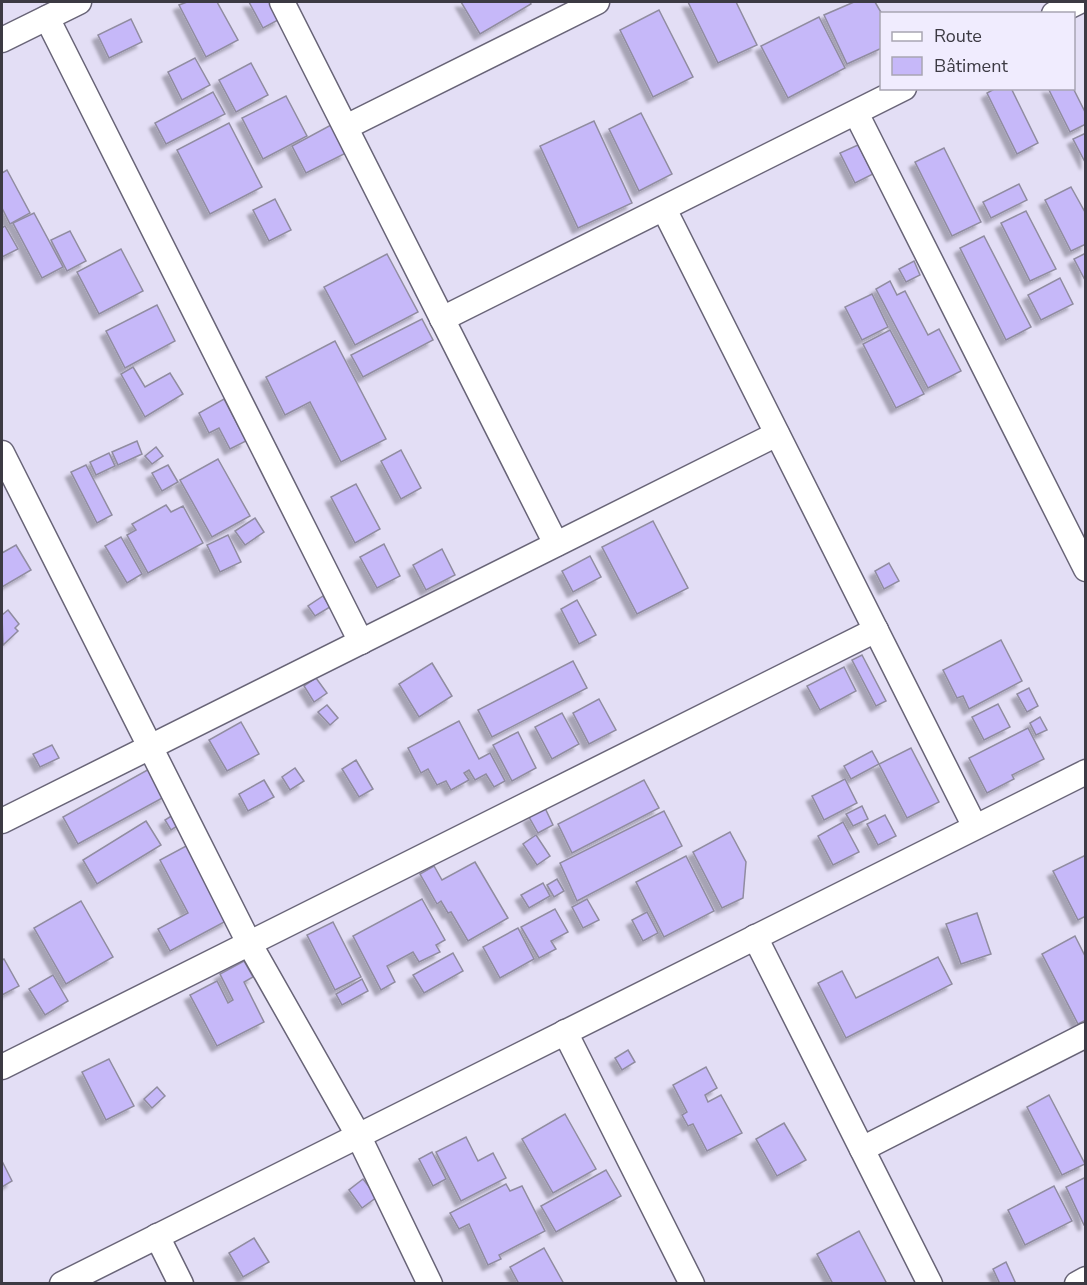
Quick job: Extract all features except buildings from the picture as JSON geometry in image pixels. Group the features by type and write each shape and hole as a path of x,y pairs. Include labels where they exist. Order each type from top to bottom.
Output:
{"street":[{"path":"2,40 79,2"},
{"path":"282,2 556,544"},
{"path":"346,127 597,2"},
{"path":"1058,12 1078,2"},
{"path":"47,18 361,642"},
{"path":"442,319 900,90"},
{"path":"856,113 1086,569"},
{"path":"664,208 975,827"},
{"path":"2,821 777,434"},
{"path":"2,453 249,943 358,1135 430,1284"},
{"path":"2,1067 876,630"},
{"path":"62,1284 1086,772"},
{"path":"755,937 930,1284"},
{"path":"565,1032 692,1284"},
{"path":"862,1149 1086,1035"},
{"path":"157,1236 181,1284"},
{"path":"1077,1284 1086,1279"}]}
